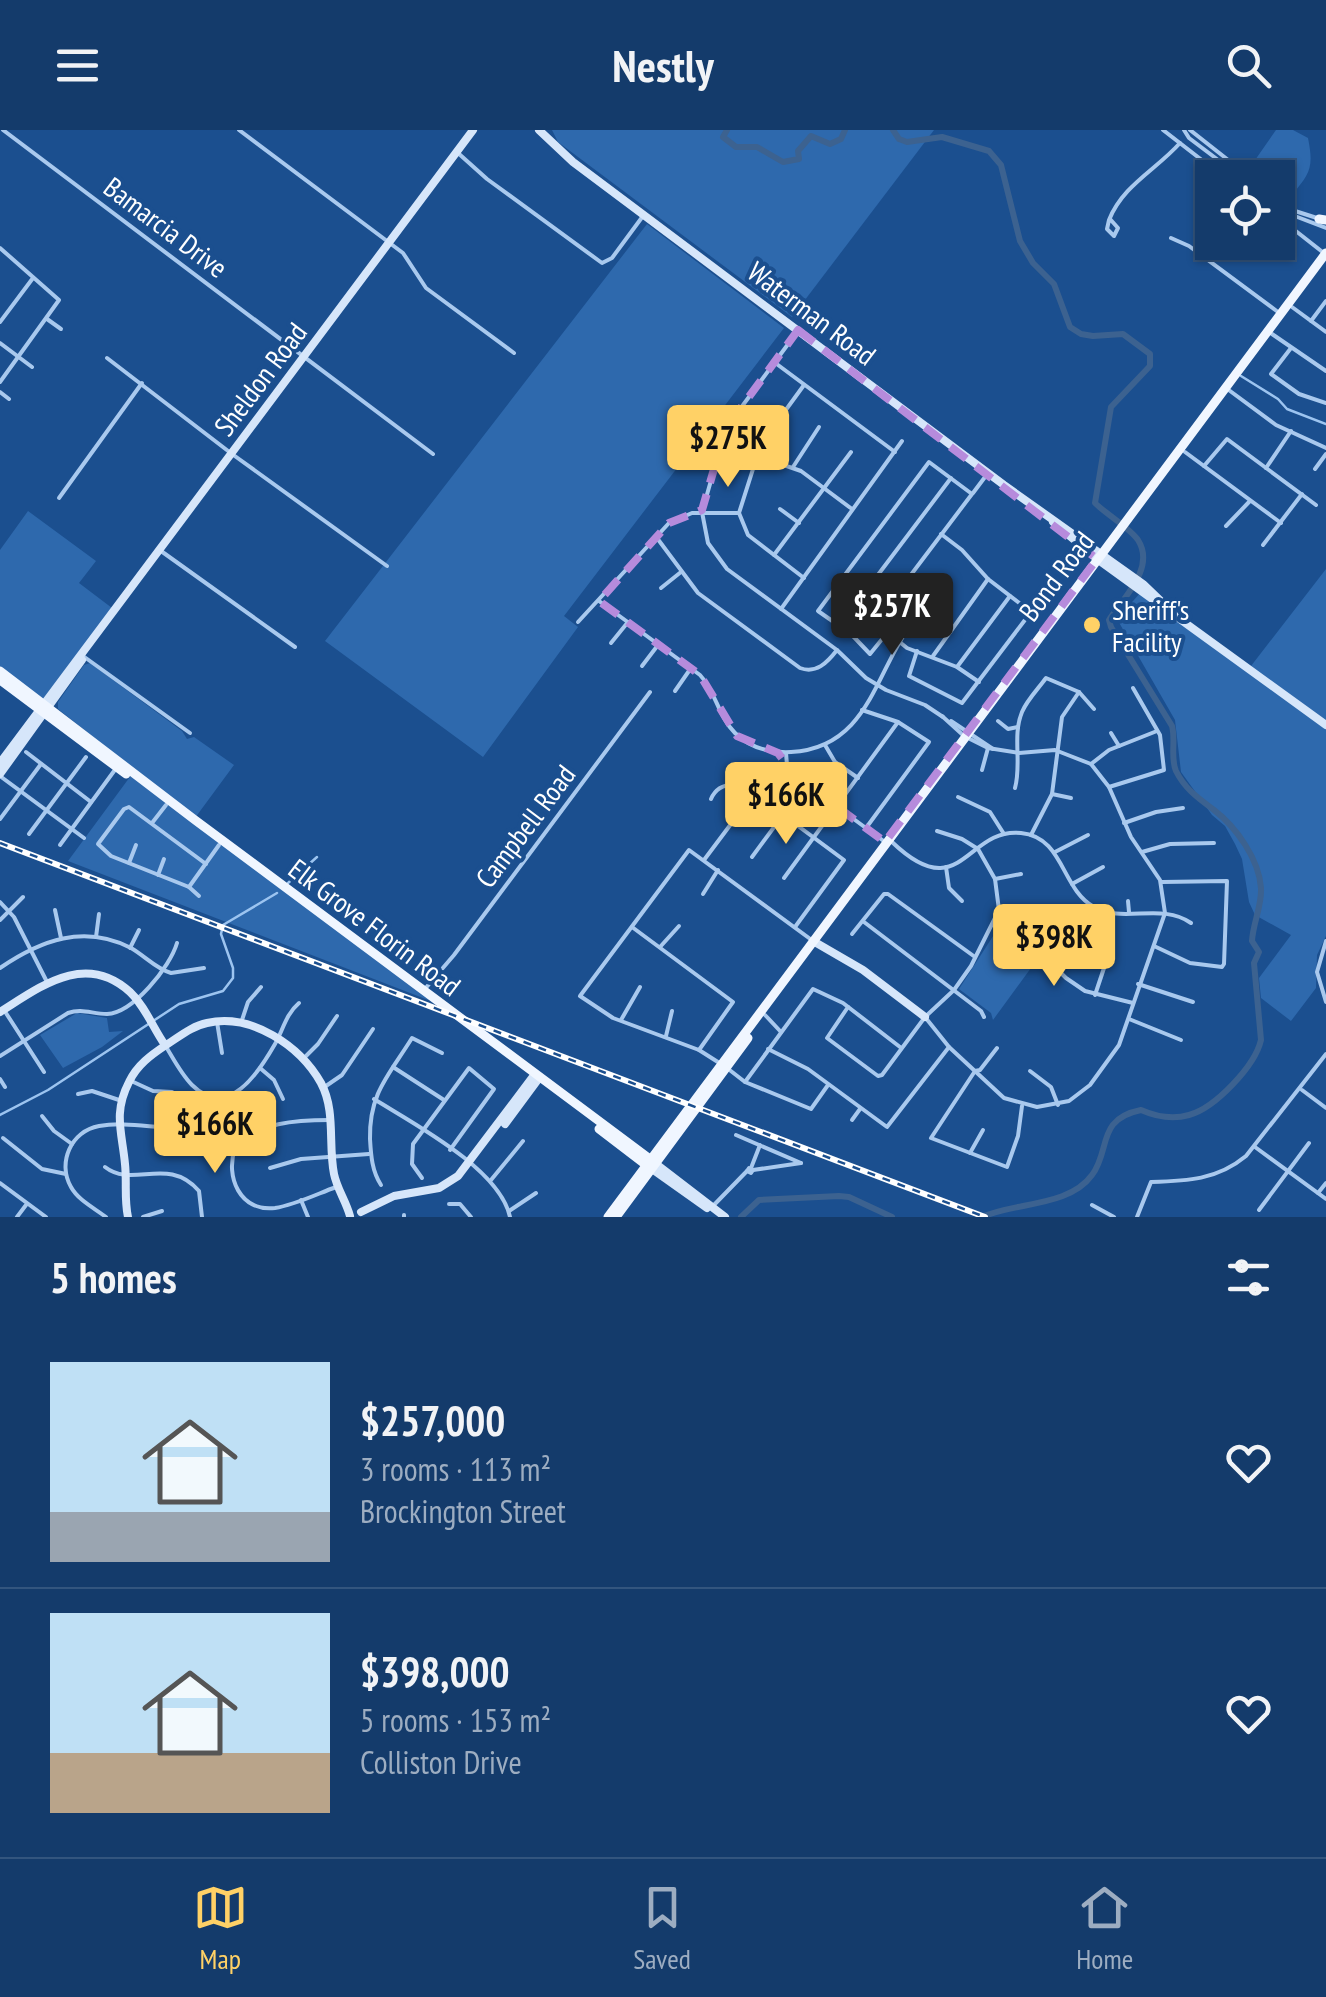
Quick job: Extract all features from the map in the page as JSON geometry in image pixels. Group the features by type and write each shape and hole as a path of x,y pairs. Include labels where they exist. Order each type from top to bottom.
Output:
{"main road":[{"name":"Sheldon Road","path":"1,768 474,130"},
{"name":"Waterman Road","path":"544,133 644,216 1326,725"},
{"name":"Bond Road","path":"650,1163 665,1131 682,1118 764,1015 1326,253"},
{"name":"Bond Road","path":"1242,369 1326,261"},
{"name":"Bond Road","path":"1127,523 1185,452 1230,385"},
{"path":"1185,452 1184,447 1202,419"},
{"name":"Elk Grove Florin Road","path":"0,671 44,709"},
{"name":"Elk Grove Florin Road","path":"0,680 122,767 409,987 718,1212"},
{"name":"Sheldon Road","path":"1,768 44,709"},
{"name":"Bond Road","path":"888,842 969,735"},
{"name":"Elk Grove Florin Road","path":"122,767 208,837 426,989 560,1100 595,1119 700,1204 718,1212"},
{"name":"Bond Road","path":"724,1066 743,1035 815,943"},
{"path":"815,943 863,970 925,1016"},
{"path":"2,1011 48,982 68,974 91,974 112,981 134,998 165,1045"},
{"path":"764,1015 780,986"},
{"path":"409,987 426,989"},
{"path":"128,1217 118,1126 129,1080 140,1064 200,1025 241,1024 278,1038 304,1058 323,1088 337,1186 358,1215 390,1202 441,1192 458,1182 535,1078"},
{"path":"608,1217 706,1096 724,1066"},
{"path":"616,1217 650,1163"}],"street":[{"name":"Bamarcia Drive","path":"3,130 433,454"},
{"path":"238,130 408,258 426,288 514,353"},
{"path":"1163,130 1202,160"},
{"path":"1187,130 1189,138 1218,160"},
{"path":"1187,130 1227,160"},
{"path":"1110,219 1118,231 1114,236 1107,232 1110,219 1129,188 1180,143"},
{"path":"458,153 486,179 602,263 612,258 644,216"},
{"path":"1295,211 1324,222"},
{"path":"1295,216 1324,222"},
{"path":"1295,230 1326,253"},
{"path":"1171,238 1326,332"},
{"path":"0,248 59,300 0,382"},
{"path":"0,262 6,256"},
{"path":"0,322 33,278"},
{"path":"1310,321 1326,301"},
{"path":"47,318 61,329"},
{"path":"798,330 726,428 702,512 703,530 714,554 877,686 925,705 991,748 1019,753 1056,750 1091,764 1109,787 1124,823 1160,882 1165,913 1129,1020 1114,1053 1079,1095 1058,1105 1022,1106 998,1094 949,1047 925,1016"},
{"path":"1272,334 1326,370"},
{"path":"0,343 32,367"},
{"path":"1291,348 1271,374 1299,394 1326,403"},
{"path":"107,358 386,566"},
{"path":"774,362 896,453"},
{"path":"58,498 142,384"},
{"path":"804,385 767,434 739,513 748,535 804,578"},
{"path":"1230,385 1276,425 1326,451 1314,468"},
{"path":"0,392 8,399"},
{"path":"794,467 819,427"},
{"path":"1266,468 1291,431"},
{"path":"1204,466 1227,439 1316,505"},
{"path":"781,609 902,441"},
{"path":"774,556 851,452"},
{"path":"1185,452 1281,523"},
{"path":"757,456 794,467 854,510"},
{"path":"887,633 870,654 851,634 818,611 929,462 972,494"},
{"path":"876,621 988,473"},
{"path":"856,604 951,478"},
{"path":"1263,546 1302,494"},
{"path":"1226,526 1250,502"},
{"path":"780,509 798,523"},
{"path":"578,622 668,523 682,515 702,512 739,513"},
{"path":"917,651 909,676 962,702 1031,612 988,579 942,534"},
{"path":"657,538 698,593 800,668 819,668 837,650"},
{"path":"161,551 295,647"},
{"path":"661,588 682,572"},
{"path":"933,656 988,579"},
{"path":"835,589 901,643 956,667 979,682"},
{"path":"956,667 1010,596"},
{"path":"600,601 691,668 710,686 721,715 737,736 768,754 832,743 862,710 926,606 940,600"},
{"path":"611,644 628,622"},
{"path":"642,666 658,644"},
{"path":"83,656 190,733"},
{"path":"675,690 691,668"},
{"path":"1015,788 1018,727 1024,707 1046,678 1079,692 1094,709"},
{"path":"1109,787 1164,770 1161,738 1133,688"},
{"name":"Campbell Road","path":"426,989 650,692"},
{"path":"1030,835 1052,794 1062,717 1079,692"},
{"path":"862,710 898,722 929,742 866,828"},
{"path":"998,720 1008,729 1018,727"},
{"path":"784,878 898,722"},
{"path":"1091,764 1118,746 1157,731"},
{"path":"1111,733 1118,746"},
{"path":"824,745 835,762 858,778"},
{"path":"982,770 991,748"},
{"path":"26,752 91,802"},
{"path":"786,753 786,765 795,776 920,864 946,867 1004,834 1030,835 1055,852 1072,884 1085,901 1098,909 1111,913 1165,913 1191,923"},
{"path":"30,834 86,758"},
{"path":"0,819 41,764"},
{"path":"60,845 122,767"},
{"path":"1,768 21,792 84,838"},
{"path":"711,799 718,788 744,786 844,860 795,926"},
{"path":"704,860 755,792"},
{"path":"1052,794 1071,798"},
{"path":"958,797 990,812 1004,834"},
{"path":"152,824 166,805"},
{"path":"199,896 189,887 102,850 100,841 126,807 206,864"},
{"path":"1124,823 1183,808"},
{"path":"752,857 784,815"},
{"path":"848,1007 827,1038 878,1076 925,1016 954,990 993,926 999,910 995,879 978,850 962,839 937,831"},
{"path":"1055,852 1088,834"},
{"path":"189,887 220,843"},
{"path":"1142,852 1170,844 1214,843"},
{"path":"129,863 136,846"},
{"path":"815,943 688,850 580,996 607,1015 698,1050 745,1082 811,1110 828,1085"},
{"path":"158,875 164,860"},
{"path":"946,867 950,888 962,902"},
{"path":"1072,884 1103,867"},
{"path":"703,894 718,870"},
{"path":"995,879 1022,874"},
{"path":"1154,946 1190,964 1224,964 1227,880 1160,882"},
{"path":"852,934 888,894 974,957"},
{"path":"0,920 22,896"},
{"path":"1128,901 1129,912"},
{"path":"0,902 10,912 48,982"},
{"path":"56,910 61,938"},
{"path":"1027,941 1042,911"},
{"path":"96,937 99,914"},
{"path":"864,922 984,1016"},
{"path":"660,947 679,926"},
{"path":"993,926 1027,941 1072,983 1095,994 1134,1003"},
{"path":"631,927 733,1002 698,1050"},
{"path":"130,948 139,930"},
{"path":"0,968 30,948 61,938 96,937 130,948 164,972 182,974 204,968"},
{"path":"1055,965 1072,940"},
{"path":"1326,941 1317,972 1326,1002"},
{"path":"0,1056 68,1013 110,1013 134,998 164,972 177,943"},
{"path":"1095,994 1109,953"},
{"path":"1138,984 1193,1002"},
{"path":"241,1024 248,1002 261,987"},
{"path":"621,1020 640,987"},
{"path":"745,1082 813,990 848,1007 902,1048"},
{"path":"165,1045 190,1084 208,1095 228,1096 240,1091 260,1068 298,1003"},
{"path":"2,1011 44,1072"},
{"path":"666,1036 672,1011"},
{"path":"764,1015 781,1032"},
{"path":"304,1058 337,1016"},
{"path":"1129,1020 1181,1040"},
{"path":"217,1022 222,1053"},
{"path":"323,1088 342,1075 373,1029"},
{"path":"381,1186 370,1154 370,1112 374,1099 412,1038 442,1053"},
{"path":"768,1050 808,1069 889,1126 949,1047"},
{"path":"996,1048 976,1070 931,1138 1007,1167 1018,1136 1022,1106"},
{"path":"1137,1217 1151,1182 1193,1180 1217,1174 1256,1147 1326,1054"},
{"path":"394,1067 444,1100"},
{"path":"260,1068 274,1080 284,1099"},
{"path":"422,1178 412,1164 411,1152 422,1130 469,1068 494,1086 450,1150"},
{"path":"1030,1072 1052,1087 1058,1105"},
{"path":"0,1079 5,1087"},
{"path":"129,1080 152,1091 172,1092"},
{"path":"1300,1088 1326,1108"},
{"path":"78,1094 92,1091 122,1101"},
{"path":"374,1099 490,1180 503,1196 509,1214 536,1193"},
{"path":"852,1120 860,1109"},
{"path":"42,1116 72,1144"},
{"path":"330,1120 258,1130 244,1138 233,1152 233,1184 248,1201 272,1208 337,1186"},
{"path":"106,1217 77,1195 66,1174 72,1144 92,1128 156,1124 184,1128"},
{"path":"970,1153 983,1130"},
{"path":"736,1135 801,1163 750,1170"},
{"path":"3,1138 42,1169 66,1174"},
{"path":"490,1180 524,1140"},
{"path":"1259,1210 1309,1143"},
{"path":"718,1212 721,1198 750,1170 760,1145"},
{"path":"1256,1147 1326,1199"},
{"path":"270,1168 294,1160 370,1154"},
{"path":"105,1167 113,1173 166,1171 180,1175 199,1191 202,1217"},
{"path":"0,1182 46,1217"},
{"path":"1318,1194 1326,1183"},
{"path":"301,1200 308,1217"},
{"path":"17,1217 28,1204"},
{"path":"450,1204 460,1204 471,1217"},
{"path":"1092,1205 1114,1217"},
{"path":"144,1217 162,1211"}],"highlighted area":[{"path":"798,330 1097,559 885,842 795,776 778,753 737,736 700,675 599,601 669,523 702,510 726,428"}],"shaded area":[{"path":"552,130 934,130 792,317 558,142"},
{"path":"1276,130 1293,130 1308,138 1309,170 1295,191 1295,160 1255,160"},
{"path":"647,224 784,328 564,616 578,627 483,757 325,641"},
{"path":"28,511 96,561 79,583 112,608 43,699 0,668 0,550"},
{"path":"1326,569 1326,936 1317,955 1316,988 1291,1021 1261,998 1259,978 1291,935 1255,915 1242,859 1225,826 1212,815 1181,772 1175,720 1117,619 1141,592 1251,666"},
{"path":"90,663 182,731 187,739 194,737 234,765 195,818 449,1008 68,861 135,770 58,709 58,702 84,665"},
{"path":"995,933 1039,957 993,1020 991,1013 959,989"},
{"path":"77,1013 107,1018 109,1032 123,1031 63,1068 40,1035"}],"waterway":[{"path":"727,130 723,137 736,147 757,147 783,162 799,159 798,151 811,136 830,144 841,139 845,130"},
{"path":"893,130 907,142 942,137 989,151 1001,165 1020,241 1033,263 1054,284 1070,327 1093,336 1123,334 1150,354 1150,366 1111,407 1095,503 1135,536 1142,551 1136,582 1109,620 1172,726 1176,771 1192,793 1238,835 1256,866 1261,888 1252,941 1259,952 1254,963 1261,1040 1242,1073 1222,1095 1189,1115 1165,1117 1141,1110 1117,1120 1092,1175 1070,1193 982,1217"},
{"path":"1241,376 1287,409 1326,424"},
{"path":"288,883 317,857"},
{"path":"0,1115 48,1090 179,1004 223,991 233,978 221,934 223,925 277,893"},
{"path":"741,1217 759,1200 839,1196 892,1217"}],"railway":[{"path":"0,843 985,1217"}],"place":[{"name":"Sheriff's Facility","path":"1092,625"}]}
